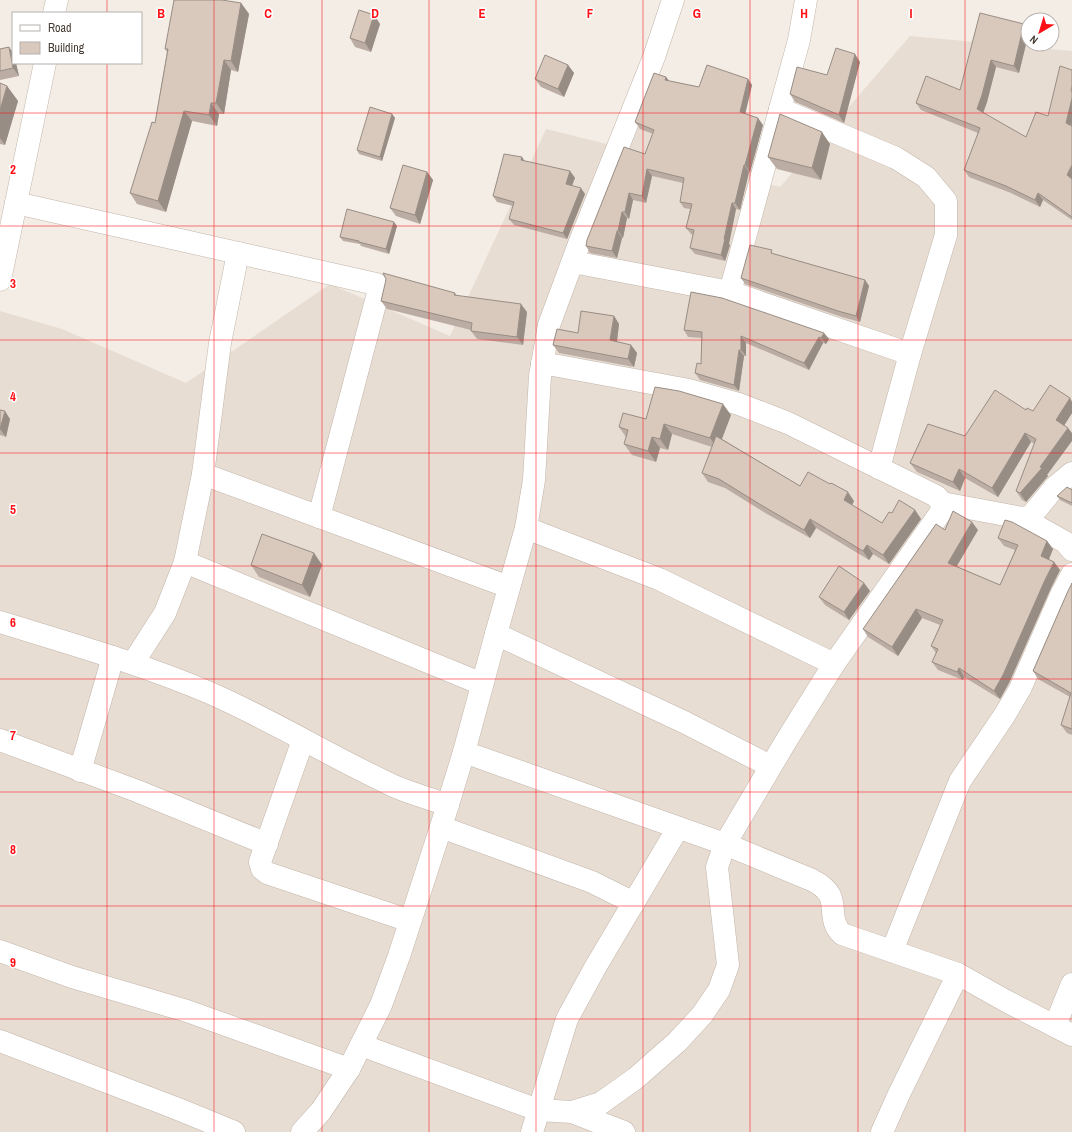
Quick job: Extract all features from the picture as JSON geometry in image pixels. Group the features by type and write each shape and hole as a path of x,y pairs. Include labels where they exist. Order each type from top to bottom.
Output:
{"street":[{"path":"54,12 57,0"},
{"path":"302,1132 321,1110 349,1069 380,1005 441,827 464,752 526,528 534,480 540,376 549,325 654,57 672,0"},
{"path":"730,292 799,40 806,0"},
{"path":"0,276 45,64"},
{"path":"780,109 896,158 926,177 946,201 946,235 910,354 879,468"},
{"path":"16,203 376,284 378,287 320,517"},
{"path":"80,771 123,660 166,612 185,562 203,474 220,344 238,253"},
{"path":"573,262 730,292 910,354"},
{"path":"542,363 689,390 739,404 788,424 879,468 936,496 942,503 1022,518 1065,542 1072,550"},
{"path":"1022,518 1031,516 1055,487 1072,473"},
{"path":"203,474 509,587"},
{"path":"572,1112 601,1102 636,1078 677,1042 702,1015 719,990 728,965 717,866 725,844 770,766 834,664 941,512 942,503"},
{"path":"526,528 659,579 834,664"},
{"path":"185,562 482,684"},
{"path":"892,951 960,781 1004,716 1020,689 1062,593 1072,574"},
{"path":"0,622 123,660 209,693 250,712 398,788 448,805"},
{"path":"496,634 684,722 770,766"},
{"path":"0,740 137,791 267,844"},
{"path":"303,740 260,862 262,869 267,873 410,921"},
{"path":"464,752 725,844 821,884 828,891 833,901 835,925 842,934 958,974 1064,1031 1072,984"},
{"path":"441,827 592,882 634,903"},
{"path":"532,1132 567,1018 678,828"},
{"path":"0,951 72,977 187,1011 349,1069"},
{"path":"882,1132 958,974"},
{"path":"0,1041 171,1106 234,1132"},
{"path":"361,1045 538,1110 572,1112 624,1132"}],"shaded area":[{"path":"910,36 1020,46 1020,52 1060,52 1060,50 1072,51 1072,1132 0,1132 0,311 62,329 186,383 330,284 450,336 546,129 627,149 638,118 760,146 749,179 780,187"}],"building":[{"path":"174,0 222,0 241,3 231,61 224,60 216,103 211,103 209,115 184,111 158,201 130,193 152,122 155,123 168,49 165,49"},
{"path":"359,10 374,15 365,43 350,38"},
{"path":"980,13 1020,23 1020,41 1014,66 991,60 977,109 1026,137 1036,112 1048,116 1060,66 1072,70 1072,98 1066,123 1072,126 1072,165 1067,175 1072,179 1072,217 1038,193 1035,200 1006,186 964,170 980,128 916,103 926,76 960,90"},
{"path":"9,47 13,68 0,71 0,49"},
{"path":"836,48 855,54 839,115 790,94 797,67 827,75"},
{"path":"545,55 568,65 558,89 535,79"},
{"path":"707,65 748,79 740,112 758,118 744,165 735,203 732,203 721,255 690,248 694,230 686,228 692,204 680,202 684,178 647,169 642,196 629,193 625,212 622,212 612,251 586,246 587,240 624,147 645,154 654,130 635,122 654,73 666,77 665,80 699,87"},
{"path":"0,83 7,86 0,110"},
{"path":"370,107 392,114 380,157 357,150"},
{"path":"780,114 822,132 812,168 768,157"},
{"path":"504,154 522,157 521,160 570,171 566,184 581,188 563,233 509,219 514,202 493,196"},
{"path":"403,165 427,172 415,215 390,208"},
{"path":"347,209 394,222 386,249 340,237"},
{"path":"750,245 772,250 771,253 865,280 856,316 741,278"},
{"path":"383,273 455,293 454,295 521,304 517,337 471,331 472,323 381,301 386,279"},
{"path":"691,292 722,298 824,333 821,338 819,337 804,363 741,336 741,350 739,350 734,385 695,373 697,363 701,364 702,332 684,330"},
{"path":"581,311 614,316 610,340 631,345 628,359 553,345 557,329 578,333"},
{"path":"1050,385 1070,398 1056,420 1068,428 1040,467 1042,468 1020,493 1016,491 1036,439 1025,433 992,488 959,469 953,482 910,463 928,424 965,436 995,390 1026,410 1027,408 1033,411"},
{"path":"655,387 679,391 723,404 710,438 664,424 660,439 652,437 648,451 624,444 628,430 619,427 623,413 646,419"},
{"path":"0,410 5,411 0,429"},
{"path":"716,436 800,486 808,472 830,484 831,483 848,492 844,500 882,523 889,512 892,513 899,500 915,510 883,555 867,545 863,551 810,519 804,530 719,479 702,473"},
{"path":"1067,487 1072,490 1072,503 1057,496"},
{"path":"953,511 972,522 948,563 1000,585 1018,545 998,538 1005,520 1012,522 1047,541 1041,556 1054,562 1003,675 994,691 959,668 957,672 932,662 938,649 931,646 943,620 916,609 892,647 863,629 936,524 945,530"},
{"path":"262,534 314,553 302,585 251,565"},
{"path":"839,566 864,583 844,612 819,597"},
{"path":"1072,583 1072,729 1061,725 1071,693 1033,671"}]}
